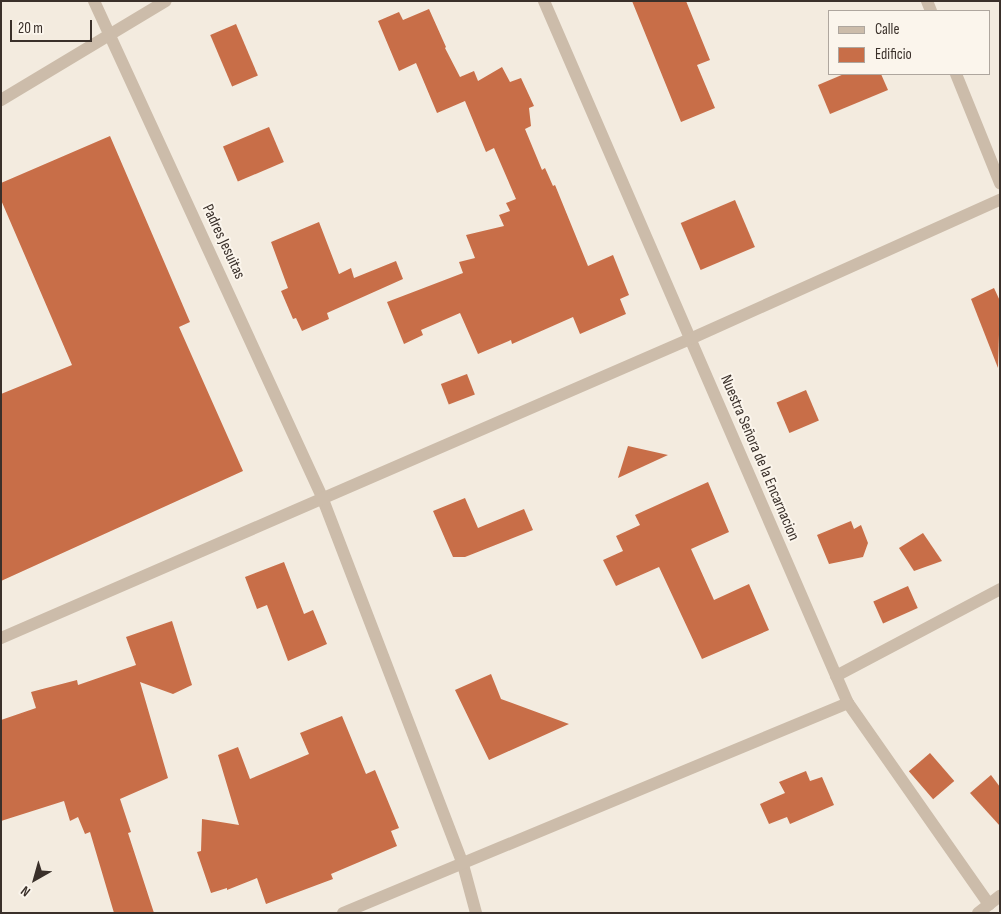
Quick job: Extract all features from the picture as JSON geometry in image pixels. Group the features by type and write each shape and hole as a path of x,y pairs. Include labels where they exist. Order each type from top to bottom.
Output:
{"street":[{"name":"Padres Jesuitas","path":"94,1 322,497 462,861 476,913"},
{"path":"1,100 166,1"},
{"name":"Nuestra Señora de la Encarnacion","path":"544,1 848,703 989,904"},
{"path":"956,75 1000,183"},
{"path":"1,638 322,497 690,339 1000,200"},
{"path":"836,676 1000,589"},
{"path":"343,913 462,861 848,703"},
{"path":"978,913 1000,896"}],"building":[{"path":"632,1 686,1 710,60 697,65 715,108 681,122"},
{"path":"429,9 445,48 460,77 474,71 478,81 502,67 510,82 521,78 534,106 529,108 531,126 525,129 542,170 545,168 553,186 555,185 588,266 613,255 629,295 620,299 626,314 580,334 573,317 512,344 511,340 478,354 460,313 421,330 423,335 404,344 387,302 463,273 459,262 475,258 466,235 504,226 499,215 510,211 506,203 516,199 494,148 486,152 465,101 437,113 416,63 399,71 378,21 399,12 403,20"},
{"path":"236,24 258,76 232,86 210,35"},
{"path":"842,75 881,75 888,90 830,114 818,85"},
{"path":"269,127 284,162 238,182 223,147"},
{"path":"110,136 190,322 179,327 243,471 1,581 1,394 72,365 1,200 1,183"},
{"path":"735,200 755,247 701,270 681,223"},
{"path":"319,222 339,274 351,268 354,278 396,261 403,279 327,313 329,319 302,331 296,318 293,319 281,291 288,288 271,242"},
{"path":"994,288 1000,301 998,368 971,299"},
{"path":"467,374 475,395 449,405 441,384"},
{"path":"806,390 819,420 789,433 777,403"},
{"path":"628,446 668,455 618,478"},
{"path":"708,482 729,532 691,549 714,600 749,584 769,630 702,659 659,567 616,586 603,560 623,551 616,536 640,525 635,515"},
{"path":"465,498 478,528 524,509 533,530 465,557 453,557 433,511"},
{"path":"851,521 854,529 861,525 868,543 863,557 829,564 817,535"},
{"path":"923,533 942,561 914,571 899,548"},
{"path":"284,562 304,614 313,610 327,644 288,661 267,605 257,609 245,577"},
{"path":"908,586 918,608 883,623 873,601"},
{"path":"172,621 192,685 173,694 140,682 168,778 120,799 131,832 128,833 154,913 114,913 90,832 85,834 78,817 70,821 64,801 1,821 1,720 36,708 31,692 77,680 78,685 136,665 126,637"},
{"path":"491,674 501,699 569,724 489,760 455,690"},
{"path":"342,716 366,774 375,770 399,828 391,831 397,846 331,874 333,879 266,904 257,878 227,890 227,888 211,893 197,852 201,851 202,819 239,825 218,755 238,747 250,779 309,754 300,733"},
{"path":"930,753 954,781 933,799 909,771"},
{"path":"806,771 810,781 822,777 834,805 790,824 787,817 769,824 760,804 785,793 779,782"},
{"path":"991,775 1000,787 1000,826 970,793"}]}
